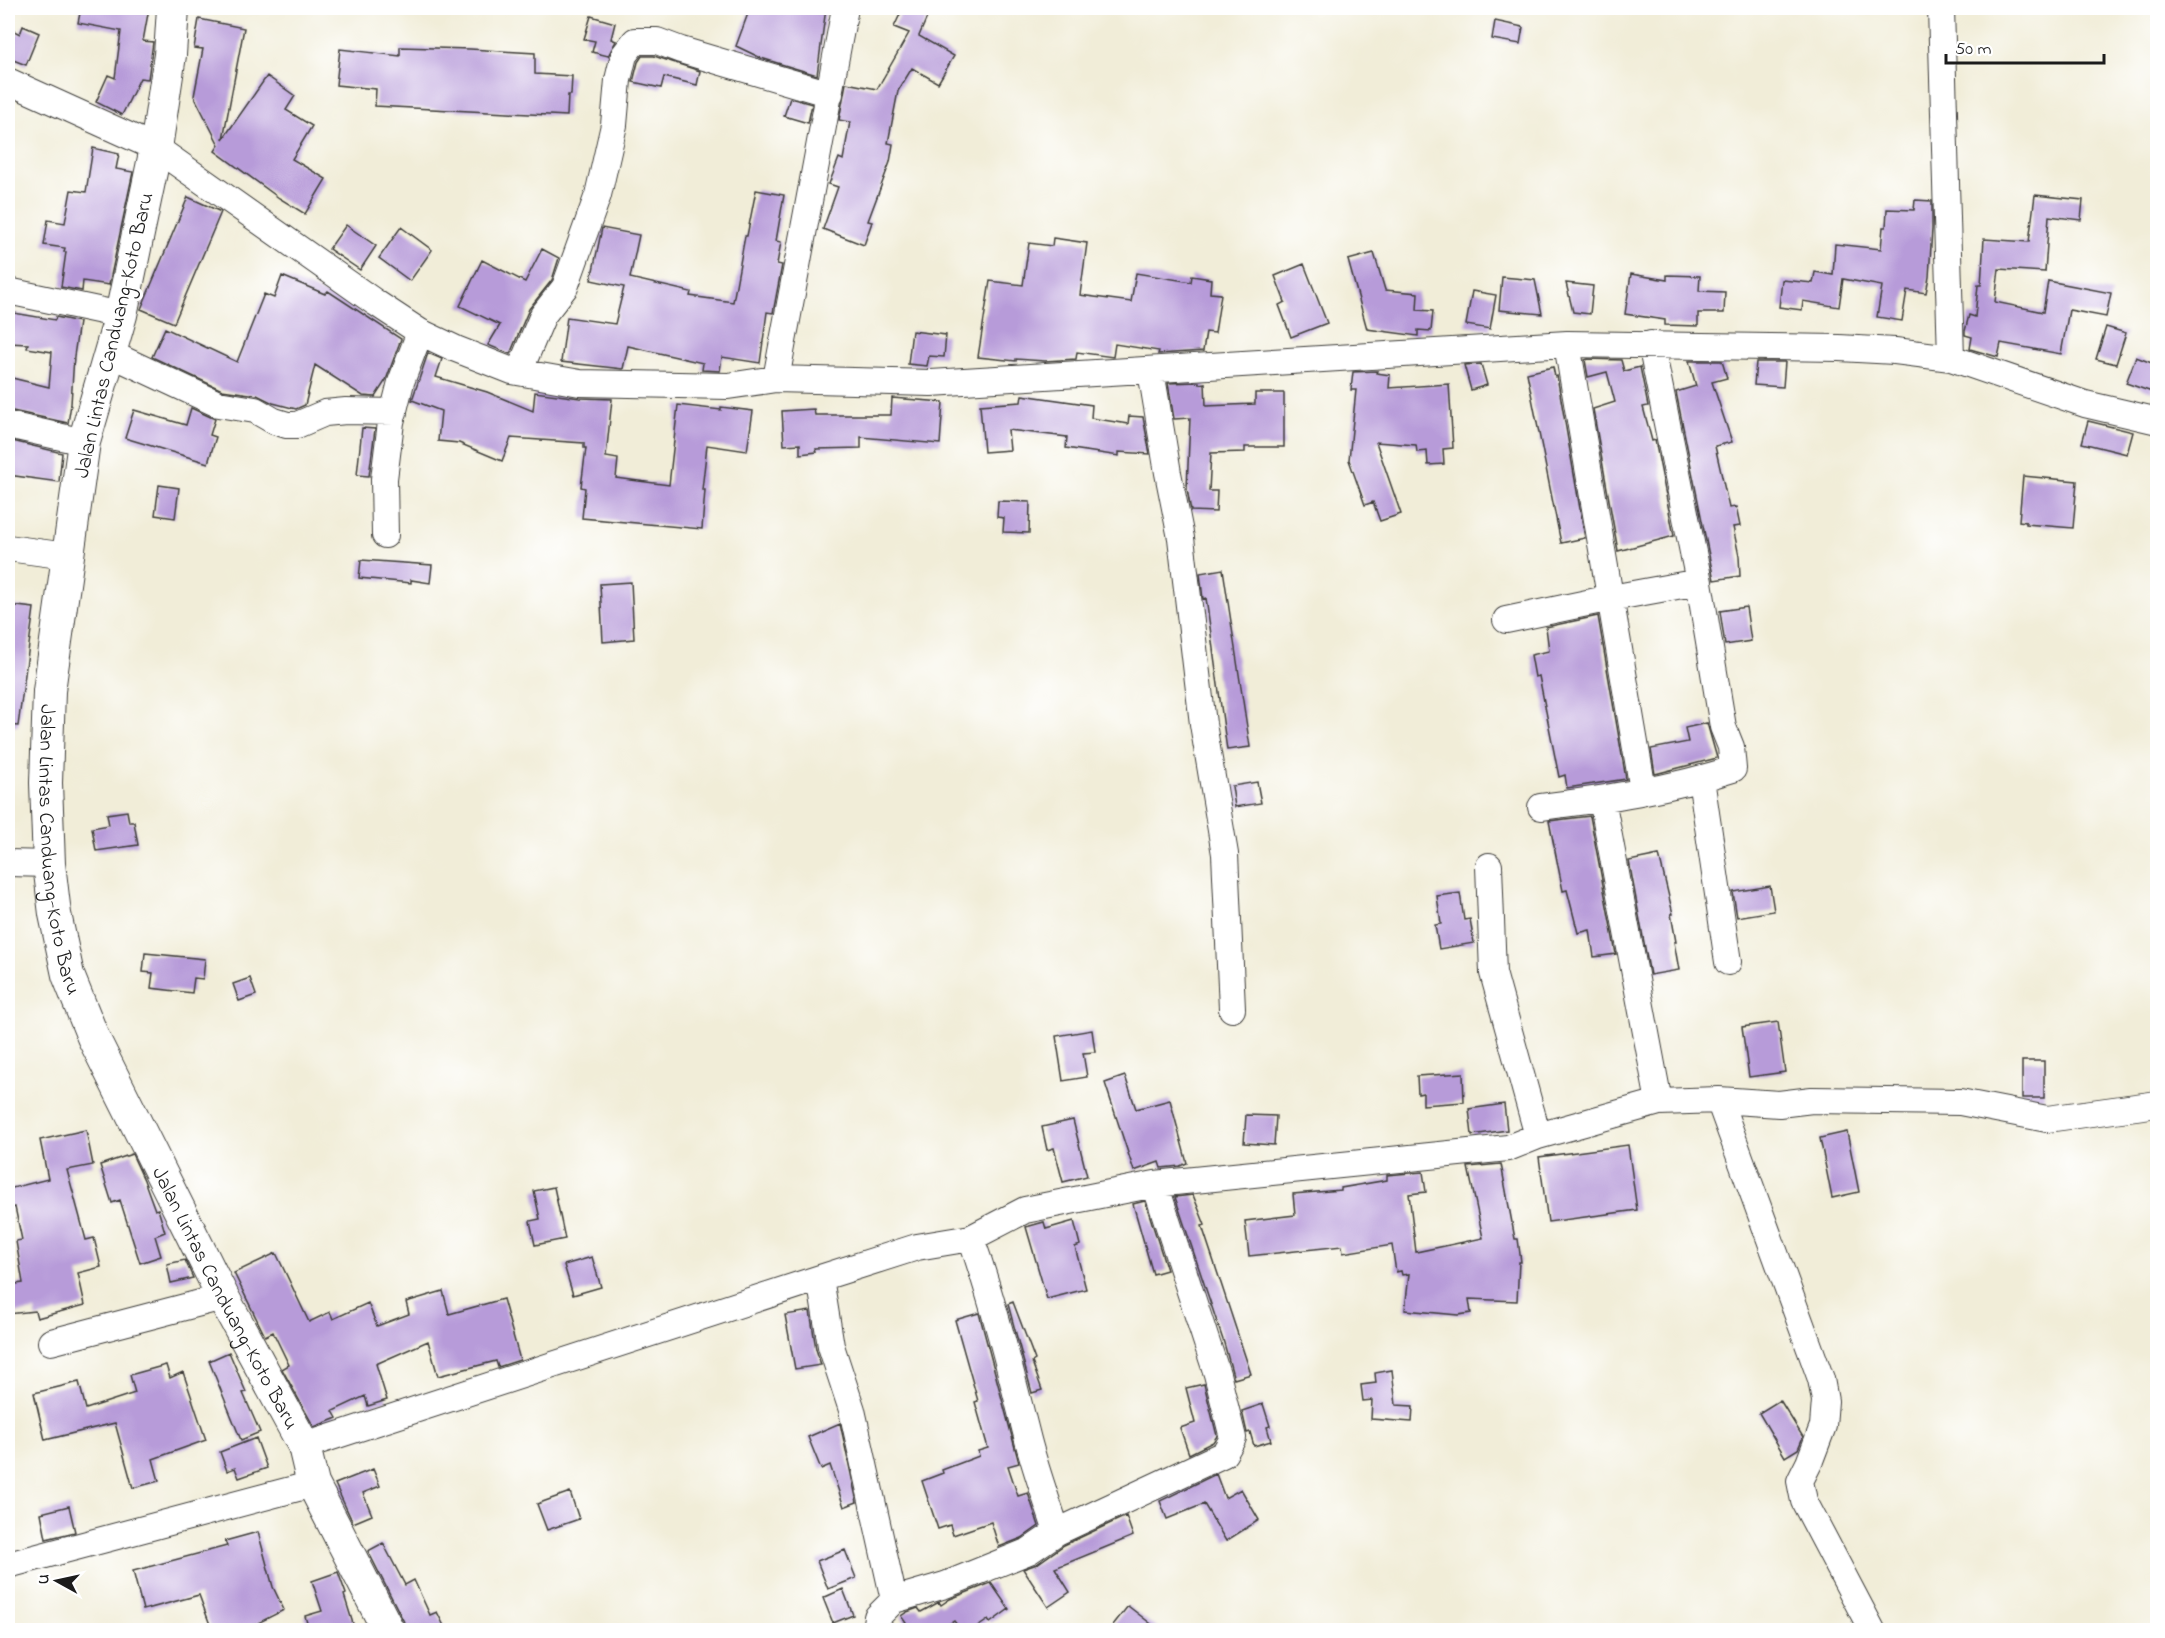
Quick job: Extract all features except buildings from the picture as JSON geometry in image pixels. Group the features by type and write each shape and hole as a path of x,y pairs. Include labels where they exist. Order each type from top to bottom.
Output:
{"main road":[{"name":"Jalan Lintas Canduang-Koto Baru","path":"173,8 170,55 156,148 121,315 84,442 49,691 46,783 49,864 55,914 68,975 93,1037 223,1297 304,1446 313,1484 388,1630"}],"street":[{"path":"776,379 845,8"},
{"path":"1941,8 1951,358"},
{"path":"519,372 543,315 565,287 598,195 614,125 618,80 624,54 635,41 657,41 830,94"},
{"path":"8,81 156,148 420,332 512,371 580,384 728,386 776,379 931,384 1567,344 1839,348 1895,351 1951,358 2085,404 2157,420"},
{"path":"8,291 121,315"},
{"path":"385,535 384,479 394,412 401,382 420,332"},
{"path":"1567,344 1643,790"},
{"path":"1541,807 1602,799 1701,779 1733,769 1731,747 1723,727 1699,582 1651,344"},
{"path":"109,354 218,404 255,410 274,421 287,425 297,425 325,413 394,412"},
{"path":"1151,370 1181,538 1200,702 1225,854 1232,1009"},
{"path":"8,426 84,442"},
{"path":"8,548 67,556"},
{"path":"1506,620 1699,582"},
{"path":"1701,779 1728,962"},
{"path":"1602,799 1659,1102"},
{"path":"8,863 49,864"},
{"path":"1489,866 1493,973 1538,1136"},
{"path":"1719,1100 1821,1379 1825,1401 1823,1426 1800,1481 1804,1501 1872,1630"},
{"path":"304,1446 917,1247 971,1238 1025,1210 1155,1184 1508,1148 1538,1136 1659,1102 1719,1100 1779,1104 1812,1100 1960,1102 2047,1119 2157,1104"},
{"path":"875,1630 878,1617 894,1600 945,1585 1029,1551 1057,1532 1224,1454 1233,1438 1217,1374 1155,1184"},
{"path":"971,1238 983,1271 1029,1441 1057,1532"},
{"path":"820,1278 831,1346 852,1410 863,1454 894,1600"},
{"path":"51,1342 223,1297"},
{"path":"8,1566 313,1484"}]}
